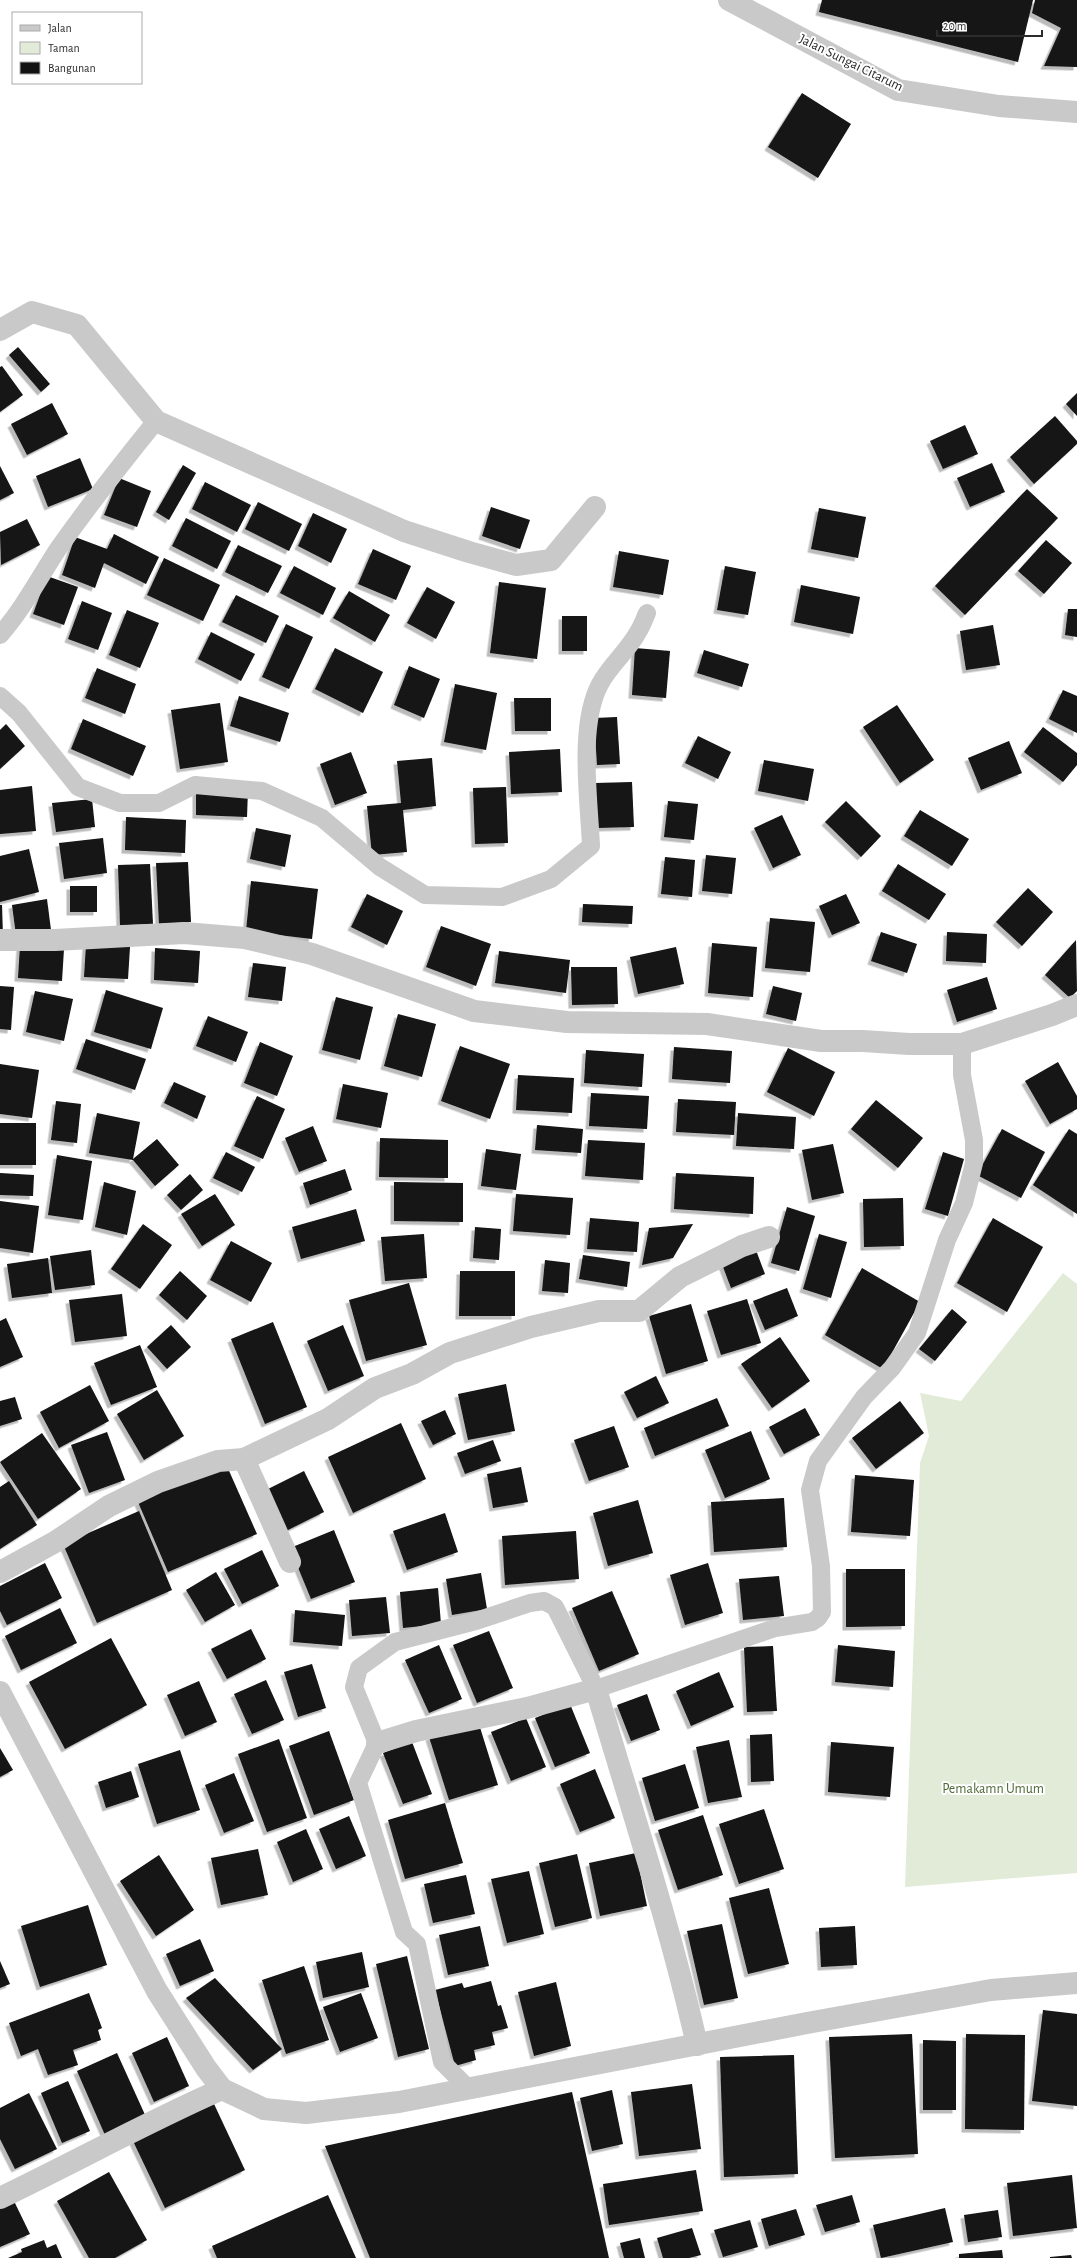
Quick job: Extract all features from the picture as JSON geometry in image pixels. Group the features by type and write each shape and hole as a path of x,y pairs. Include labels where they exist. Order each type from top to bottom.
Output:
{"street":[{"name":"Jalan Sungai Citarum","path":"729,0 898,90 999,106 1077,112"},
{"path":"0,330 32,312 77,325 156,421 404,531 516,565 551,560 595,507"},
{"path":"0,940 55,940 184,933 245,938 312,954 474,1011 567,1022 707,1024 821,1041 962,1044 1052,1015 1077,1005"},
{"path":"0,1572 55,1542 109,1506 158,1482 218,1461 244,1459 328,1419 375,1388 412,1374 450,1353 530,1327 599,1311 639,1312 680,1276 742,1246 769,1237"},
{"path":"244,1459 290,1562"},
{"path":"377,1743 416,1731 528,1708 596,1689 651,1868 681,1975 697,2045"},
{"path":"0,1692 157,1991 206,2068 222,2089 264,2109 306,2113 399,2102 807,2023 991,1990 1077,1983"},
{"path":"0,2198 77,2161 159,2117 222,2089"}],"lane":[{"path":"0,635 12,621 47,566 97,494 156,421"},
{"path":"0,696 19,713 78,787 120,803 159,803 196,785 262,792 322,818 380,867 425,895 502,897 551,879 591,846 587,757 590,709 600,684 620,654 638,633 647,613"},
{"path":"469,2089 442,2062 417,1944 404,1932 358,1783 377,1743 354,1686 359,1668 395,1642 476,1622 530,1603 544,1601 555,1607 596,1689 775,1628 812,1622 818,1618 822,1612 821,1566 810,1490 818,1461 864,1397 892,1368 917,1333 947,1240 964,1203 974,1163 974,1140 962,1075 962,1044"}],"green space":[{"name":"Pemakamn Umum","path":"1063,1273 1077,1284 1077,1873 905,1887 920,1463 929,1436 920,1393 961,1401"}],"building":[{"path":"822,0 1033,0 1018,62 819,12"},
{"path":"1035,0 1077,0 1077,67 1044,66 1061,28 1032,13"},
{"path":"802,93 851,124 818,178 768,147"},
{"path":"18,347 50,384 41,392 9,355"},
{"path":"2,366 23,395 0,412 0,367"},
{"path":"1077,393 1077,416 1066,404"},
{"path":"52,403 68,434 27,455 11,424"},
{"path":"1055,416 1077,441 1077,444 1034,484 1010,457"},
{"path":"965,425 978,454 943,469 930,441"},
{"path":"80,458 93,489 48,507 36,476"},
{"path":"992,463 1005,492 970,507 957,478"},
{"path":"183,465 196,473 169,520 156,512"},
{"path":"0,466 14,493 0,500"},
{"path":"119,478 151,491 137,527 104,515"},
{"path":"205,482 251,505 237,532 192,509"},
{"path":"1027,489 1058,518 965,615 935,586"},
{"path":"258,502 302,524 289,551 245,529"},
{"path":"491,507 530,520 520,549 482,536"},
{"path":"819,508 866,517 858,558 811,549"},
{"path":"313,513 347,529 331,563 298,546"},
{"path":"186,518 231,541 217,569 172,546"},
{"path":"27,519 40,545 1,565 0,532"},
{"path":"114,534 159,557 146,584 104,563 95,588 62,575 75,537 107,549"},
{"path":"1046,540 1072,563 1044,594 1018,571"},
{"path":"238,545 282,566 268,593 225,572"},
{"path":"373,549 411,566 396,600 358,584"},
{"path":"619,551 669,560 663,595 613,587"},
{"path":"164,558 220,585 203,621 147,595"},
{"path":"294,566 336,588 323,615 280,593"},
{"path":"725,566 756,572 748,615 717,610"},
{"path":"47,576 78,587 64,625 33,614"},
{"path":"499,582 546,588 537,659 490,653"},
{"path":"801,585 860,597 853,634 794,622"},
{"path":"427,587 455,602 436,639 407,623"},
{"path":"349,591 390,615 375,642 333,618"},
{"path":"236,595 279,616 266,643 222,622"},
{"path":"82,601 112,613 98,650 68,639"},
{"path":"1068,609 1077,609 1077,637 1065,635"},
{"path":"127,610 159,623 140,668 109,655"},
{"path":"562,616 587,616 587,651 562,651"},
{"path":"286,624 313,637 289,689 262,677"},
{"path":"993,625 1000,665 966,670 960,631"},
{"path":"211,632 255,654 241,681 198,659"},
{"path":"335,648 383,672 363,713 315,689"},
{"path":"635,648 670,651 666,698 632,695"},
{"path":"704,650 749,664 742,687 697,673"},
{"path":"409,666 440,679 424,718 394,705"},
{"path":"97,668 136,684 125,714 85,698"},
{"path":"455,684 497,693 486,750 444,742"},
{"path":"1063,690 1077,696 1077,733 1049,719"},
{"path":"239,696 289,713 280,742 230,726"},
{"path":"514,698 551,698 551,731 515,731"},
{"path":"220,703 228,762 180,769 171,710"},
{"path":"897,705 934,760 900,783 863,727"},
{"path":"617,717 620,764 597,765 594,718"},
{"path":"83,719 146,746 133,776 71,749"},
{"path":"6,724 25,746 0,769 0,730"},
{"path":"1043,727 1077,753 1077,765 1063,782 1024,752"},
{"path":"698,736 731,752 718,779 685,763"},
{"path":"1009,741 1022,773 981,790 968,758"},
{"path":"560,749 562,792 511,794 509,752"},
{"path":"351,752 367,793 335,805 320,764"},
{"path":"432,758 436,806 403,810 407,852 372,855 367,806 401,803 397,761"},
{"path":"764,760 814,769 808,801 758,791"},
{"path":"632,782 634,827 596,828 595,783"},
{"path":"32,786 36,831 0,834 0,790"},
{"path":"506,787 508,843 475,844 473,788"},
{"path":"196,788 248,790 247,817 196,815"},
{"path":"92,799 95,827 56,832 52,803"},
{"path":"668,801 698,804 694,840 664,837"},
{"path":"846,801 881,836 861,857 825,822"},
{"path":"920,810 969,839 952,866 904,836"},
{"path":"782,815 801,855 773,868 754,828"},
{"path":"126,817 186,820 185,853 125,850"},
{"path":"256,828 291,835 285,867 250,859"},
{"path":"103,838 107,873 64,879 59,843"},
{"path":"29,849 39,892 0,902 0,856"},
{"path":"706,855 736,858 732,894 702,891"},
{"path":"665,857 695,860 692,897 661,894"},
{"path":"188,862 191,922 159,924 156,863"},
{"path":"150,864 153,924 120,925 118,865"},
{"path":"898,864 946,894 929,920 882,891"},
{"path":"251,881 318,889 312,939 246,931"},
{"path":"70,886 97,886 97,912 70,912"},
{"path":"1028,888 1053,912 1022,946 996,922"},
{"path":"367,894 403,911 387,945 351,927"},
{"path":"846,894 860,923 832,935 819,906"},
{"path":"47,899 51,930 16,935 12,905"},
{"path":"583,904 633,906 632,924 582,922"},
{"path":"0,905 2,905 3,937 0,937"},
{"path":"770,918 815,922 810,972 765,968"},
{"path":"441,926 491,944 476,986 426,967"},
{"path":"881,932 917,944 907,973 871,961"},
{"path":"947,932 987,934 986,963 946,961"},
{"path":"1076,940 1077,991 1070,998 1045,975"},
{"path":"712,943 757,947 753,997 708,993"},
{"path":"86,945 130,947 128,979 84,977"},
{"path":"20,946 64,949 62,981 18,978"},
{"path":"676,947 684,984 638,994 630,957"},
{"path":"155,948 200,951 198,983 154,980"},
{"path":"499,951 570,960 566,993 495,983"},
{"path":"253,963 286,967 282,1001 248,997"},
{"path":"571,967 617,967 618,1004 572,1005"},
{"path":"987,977 997,1009 957,1022 947,990"},
{"path":"0,986 14,987 11,1030 0,1029"},
{"path":"773,986 802,993 796,1021 766,1014"},
{"path":"106,990 163,1008 151,1049 94,1032"},
{"path":"35,991 73,999 64,1041 26,1032"},
{"path":"336,997 373,1007 360,1060 322,1050"},
{"path":"398,1014 436,1024 422,1077 384,1066"},
{"path":"208,1016 248,1032 236,1062 196,1046"},
{"path":"86,1039 146,1059 135,1090 76,1069"},
{"path":"260,1042 293,1056 277,1096 244,1083"},
{"path":"460,1046 510,1064 490,1119 441,1101"},
{"path":"674,1047 732,1051 730,1083 672,1079"},
{"path":"788,1048 835,1072 814,1116 767,1092"},
{"path":"586,1050 644,1054 642,1087 584,1083"},
{"path":"1058,1062 1077,1096 1077,1109 1050,1124 1025,1081"},
{"path":"0,1064 39,1070 32,1118 0,1114"},
{"path":"518,1075 574,1078 572,1113 516,1110"},
{"path":"174,1082 206,1096 197,1119 164,1103"},
{"path":"343,1084 388,1093 381,1128 336,1119"},
{"path":"591,1093 649,1096 647,1129 589,1126"},
{"path":"257,1096 285,1109 263,1159 234,1146"},
{"path":"678,1099 736,1102 734,1135 676,1132"},
{"path":"876,1100 923,1138 898,1168 851,1129"},
{"path":"56,1101 81,1104 77,1143 51,1140"},
{"path":"97,1113 140,1122 133,1159 157,1139 179,1165 155,1186 133,1160 89,1153"},
{"path":"738,1113 796,1117 794,1149 736,1146"},
{"path":"0,1123 36,1123 36,1165 0,1165"},
{"path":"537,1125 583,1129 581,1153 535,1150"},
{"path":"313,1126 327,1161 299,1172 285,1138"},
{"path":"1002,1129 1045,1152 1021,1198 977,1175"},
{"path":"1069,1129 1077,1134 1077,1214 1033,1185"},
{"path":"380,1138 448,1140 448,1178 379,1177"},
{"path":"588,1140 645,1143 643,1180 585,1176"},
{"path":"833,1144 844,1193 812,1200 802,1150"},
{"path":"486,1149 521,1154 516,1190 481,1186"},
{"path":"226,1152 255,1167 242,1192 213,1178"},
{"path":"943,1152 964,1159 948,1216 925,1209"},
{"path":"57,1155 92,1161 83,1220 48,1215"},
{"path":"345,1169 352,1190 310,1205 303,1183"},
{"path":"0,1173 34,1175 33,1196 0,1195"},
{"path":"676,1173 754,1177 753,1214 674,1209"},
{"path":"190,1174 203,1190 181,1210 167,1195"},
{"path":"104,1182 136,1191 127,1235 95,1227"},
{"path":"394,1182 463,1183 463,1222 394,1221"},
{"path":"215,1194 235,1225 202,1246 181,1214"},
{"path":"516,1194 573,1198 570,1235 513,1231"},
{"path":"903,1198 904,1246 864,1247 863,1199"},
{"path":"0,1201 39,1206 33,1253 0,1248"},
{"path":"787,1207 815,1216 799,1271 771,1263"},
{"path":"356,1209 365,1241 301,1259 292,1227"},
{"path":"590,1218 639,1222 637,1252 587,1249"},
{"path":"993,1218 1043,1247 1007,1312 957,1283"},
{"path":"143,1224 172,1245 140,1289 111,1269"},
{"path":"693,1224 673,1258 642,1265 649,1228"},
{"path":"475,1227 501,1229 499,1260 473,1258"},
{"path":"424,1234 427,1278 385,1281 381,1237"},
{"path":"819,1234 847,1242 831,1298 803,1289"},
{"path":"231,1241 272,1263 251,1302 210,1280"},
{"path":"754,1245 765,1274 731,1288 720,1259"},
{"path":"91,1250 95,1285 55,1290 50,1256"},
{"path":"583,1255 630,1262 627,1287 579,1279"},
{"path":"48,1258 52,1293 12,1298 7,1264"},
{"path":"545,1260 570,1263 568,1293 542,1291"},
{"path":"862,1268 920,1302 883,1369 825,1335"},
{"path":"180,1271 207,1296 187,1320 159,1295"},
{"path":"460,1271 515,1271 515,1316 459,1316"},
{"path":"409,1283 427,1345 366,1361 349,1300"},
{"path":"787,1288 798,1316 765,1330 753,1301"},
{"path":"122,1294 127,1336 75,1342 69,1300"},
{"path":"747,1299 761,1343 721,1355 707,1311"},
{"path":"691,1304 708,1361 666,1374 649,1316"},
{"path":"952,1309 967,1322 935,1361 919,1349"},
{"path":"6,1318 23,1357 0,1367 0,1321"},
{"path":"273,1322 307,1407 265,1424 231,1339"},
{"path":"171,1325 191,1347 167,1369 147,1347"},
{"path":"343,1325 364,1376 328,1391 307,1341"},
{"path":"780,1337 810,1381 772,1408 741,1364"},
{"path":"140,1345 157,1387 111,1405 94,1363"},
{"path":"656,1376 669,1403 637,1418 624,1392"},
{"path":"506,1384 515,1431 468,1440 458,1394"},
{"path":"90,1385 109,1421 59,1448 40,1412"},
{"path":"157,1390 184,1436 144,1460 117,1414"},
{"path":"15,1397 22,1419 0,1426 0,1401"},
{"path":"717,1398 729,1426 655,1456 644,1428"},
{"path":"900,1401 924,1433 876,1469 852,1438"},
{"path":"805,1408 820,1435 784,1454 769,1427"},
{"path":"445,1410 456,1434 433,1445 421,1421"},
{"path":"401,1423 426,1479 353,1513 328,1457"},
{"path":"614,1426 629,1467 589,1481 574,1440"},
{"path":"751,1431 770,1479 725,1498 705,1450"},
{"path":"107,1432 125,1480 89,1493 71,1445"},
{"path":"42,1433 81,1489 38,1519 0,1462"},
{"path":"493,1440 501,1461 465,1474 457,1453"},
{"path":"226,1464 257,1534 168,1572 138,1502"},
{"path":"521,1467 528,1502 493,1508 487,1474"},
{"path":"304,1471 324,1512 286,1531 266,1490"},
{"path":"855,1475 914,1480 910,1536 851,1532"},
{"path":"9,1481 37,1525 0,1549 0,1487"},
{"path":"784,1498 787,1547 714,1552 711,1502"},
{"path":"638,1500 653,1553 608,1566 593,1513"},
{"path":"139,1511 172,1590 97,1623 63,1544"},
{"path":"445,1513 458,1552 407,1570 393,1531"},
{"path":"334,1530 355,1582 311,1599 290,1548"},
{"path":"576,1531 579,1579 505,1585 502,1536"},
{"path":"262,1550 279,1586 242,1604 224,1569"},
{"path":"45,1563 62,1598 7,1625 0,1611 0,1586"},
{"path":"708,1563 723,1613 685,1625 670,1575"},
{"path":"846,1569 905,1569 905,1626 846,1627"},
{"path":"216,1572 235,1605 205,1622 186,1590"},
{"path":"481,1573 487,1609 452,1615 446,1579"},
{"path":"779,1576 784,1616 743,1620 739,1579"},
{"path":"438,1588 441,1624 403,1628 400,1592"},
{"path":"612,1591 639,1654 599,1671 572,1608"},
{"path":"386,1597 390,1633 352,1636 349,1600"},
{"path":"60,1608 77,1643 21,1670 5,1636"},
{"path":"295,1610 345,1615 342,1646 293,1642"},
{"path":"251,1629 266,1659 227,1679 211,1649"},
{"path":"489,1631 513,1688 477,1703 453,1645"},
{"path":"111,1638 147,1705 65,1749 29,1682"},
{"path":"439,1645 462,1699 429,1713 405,1660"},
{"path":"838,1645 895,1651 893,1687 835,1682"},
{"path":"773,1646 777,1711 747,1712 744,1647"},
{"path":"312,1664 326,1708 298,1717 284,1672"},
{"path":"719,1672 734,1707 691,1726 676,1691"},
{"path":"266,1680 284,1720 252,1734 234,1694"},
{"path":"199,1681 217,1722 185,1736 167,1695"},
{"path":"647,1694 660,1730 631,1741 617,1705"},
{"path":"570,1704 590,1753 555,1767 535,1718"},
{"path":"526,1718 546,1767 511,1781 491,1732"},
{"path":"478,1721 498,1785 449,1800 429,1737"},
{"path":"329,1731 354,1800 314,1815 289,1746"},
{"path":"772,1734 774,1781 751,1782 750,1735"},
{"path":"279,1739 307,1818 267,1832 238,1754"},
{"path":"729,1740 742,1797 708,1803 696,1747"},
{"path":"412,1742 432,1794 403,1804 383,1753"},
{"path":"831,1742 894,1747 890,1797 828,1792"},
{"path":"0,1748 13,1770 0,1777"},
{"path":"180,1750 200,1810 157,1824 138,1764"},
{"path":"685,1764 699,1808 655,1821 642,1778"},
{"path":"595,1769 615,1818 580,1832 560,1784"},
{"path":"131,1771 139,1797 106,1808 98,1782"},
{"path":"234,1773 254,1821 224,1833 205,1785"},
{"path":"445,1803 463,1863 405,1879 388,1820"},
{"path":"764,1809 784,1869 739,1884 719,1824"},
{"path":"703,1815 723,1875 678,1890 658,1830"},
{"path":"349,1816 366,1856 336,1869 319,1829"},
{"path":"306,1829 323,1869 293,1882 277,1842"},
{"path":"258,1849 268,1895 221,1905 211,1858"},
{"path":"636,1853 647,1906 600,1916 589,1863"},
{"path":"577,1854 592,1918 555,1927 539,1863"},
{"path":"159,1855 194,1910 156,1936 120,1881"},
{"path":"529,1871 544,1934 507,1943 491,1879"},
{"path":"466,1875 475,1914 433,1923 424,1884"},
{"path":"769,1888 789,1964 748,1974 729,1898"},
{"path":"88,1905 107,1965 40,1987 21,1926"},
{"path":"722,1924 738,1998 704,2005 687,1931"},
{"path":"480,1926 489,1966 448,1975 439,1935"},
{"path":"855,1926 857,1965 821,1967 819,1928"},
{"path":"200,1939 214,1971 180,1986 166,1954"},
{"path":"362,1952 369,1987 323,1998 316,1962"},
{"path":"407,1956 429,2049 398,2057 376,1964"},
{"path":"0,1961 10,1984 0,1988"},
{"path":"304,1966 329,2040 286,2054 262,1980"},
{"path":"215,1978 282,2049 253,2070 186,1998"},
{"path":"491,1981 498,2006 501,2005 508,2028 492,2032 495,2045 474,2050 476,2060 455,2066 435,1990 462,1983 464,1988"},
{"path":"556,1982 571,2046 534,2056 518,1992"},
{"path":"89,1993 102,2028 98,2030 101,2040 73,2050 78,2065 48,2075 38,2049 21,2056 9,2023"},
{"path":"361,1993 378,2038 340,2052 323,2007"},
{"path":"1043,2010 1077,2014 1077,2106 1032,2101"},
{"path":"912,2034 918,2154 835,2158 829,2037"},
{"path":"966,2034 1025,2035 1024,2130 965,2129"},
{"path":"167,2037 189,2086 154,2102 132,2053"},
{"path":"923,2040 956,2041 956,2110 923,2110"},
{"path":"117,2053 146,2117 105,2135 77,2071"},
{"path":"794,2055 798,2174 724,2177 720,2057"},
{"path":"68,2081 90,2131 62,2143 41,2093"},
{"path":"692,2084 701,2149 639,2156 631,2092"},
{"path":"612,2090 623,2144 592,2151 580,2098"},
{"path":"572,2092 609,2258 370,2258 325,2146"},
{"path":"29,2093 57,2149 15,2169 0,2139 0,2108"},
{"path":"214,2104 245,2170 165,2208 133,2141"},
{"path":"696,2170 703,2211 609,2225 603,2184"},
{"path":"109,2172 147,2240 115,2258 89,2258 57,2201"},
{"path":"1072,2175 1077,2228 1013,2236 1007,2183"},
{"path":"328,2195 356,2258 217,2258 212,2246"},
{"path":"852,2195 860,2222 825,2232 816,2205"},
{"path":"13,2199 30,2234 0,2247 0,2205"},
{"path":"945,2208 953,2242 881,2258 873,2225"},
{"path":"796,2209 805,2235 769,2246 761,2219"},
{"path":"998,2210 1002,2237 968,2242 964,2215"},
{"path":"750,2220 758,2247 723,2257 714,2230"},
{"path":"692,2228 701,2255 689,2258 663,2258 657,2238"},
{"path":"640,2238 645,2258 624,2258 620,2243"},
{"path":"44,2240 47,2248 56,2244 62,2258 8,2258 22,2252 21,2249"},
{"path":"1002,2250 1003,2258 959,2258 959,2254"},
{"path":"1071,2255 1072,2258 1050,2258 1050,2257"}]}
